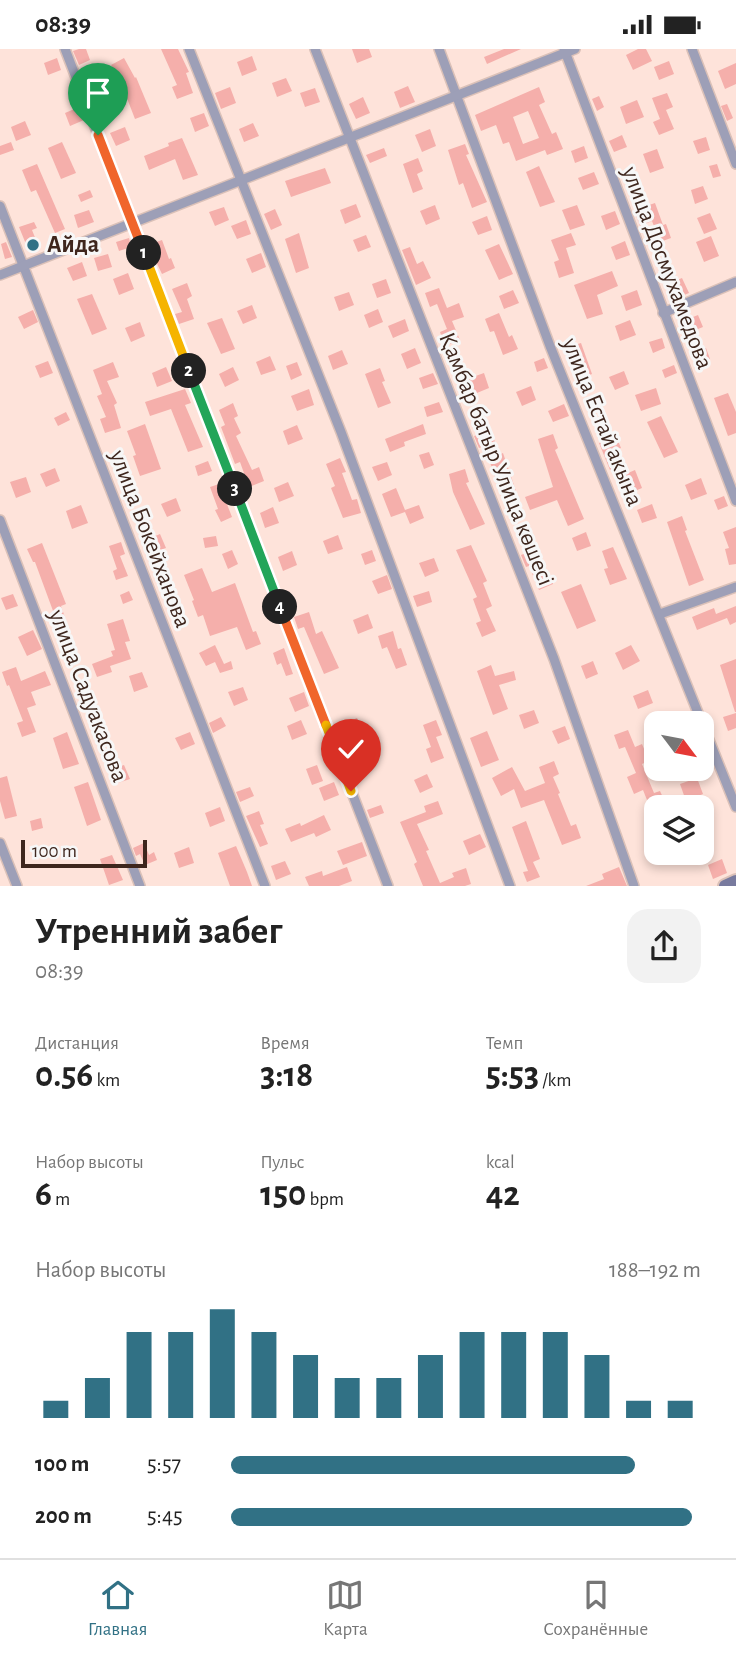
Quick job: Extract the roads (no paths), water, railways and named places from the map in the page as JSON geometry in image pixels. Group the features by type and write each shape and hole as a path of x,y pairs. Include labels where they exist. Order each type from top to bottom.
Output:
{"street":[{"path":"65,49 388,886"},
{"path":"189,49 341,432 510,886"},
{"name":"Қамбар батыр Улица көшесі","path":"315,49 554,659 634,886"},
{"name":"улица Естай акына","path":"439,49 550,346 736,807"},
{"path":"692,49 736,164"},
{"path":"0,275 568,50"},
{"name":"улица Досмухамедова","path":"568,50 663,313 736,501"},
{"name":"улица Бокейханова","path":"0,206 265,886"},
{"path":"663,313 736,282"},
{"name":"улица Садуакасова","path":"0,520 140,886"},
{"path":"660,614 736,587"},
{"path":"0,843 17,886"},
{"path":"725,886 736,881"}],"place":[{"name":"Айда","path":"33,245"}]}
